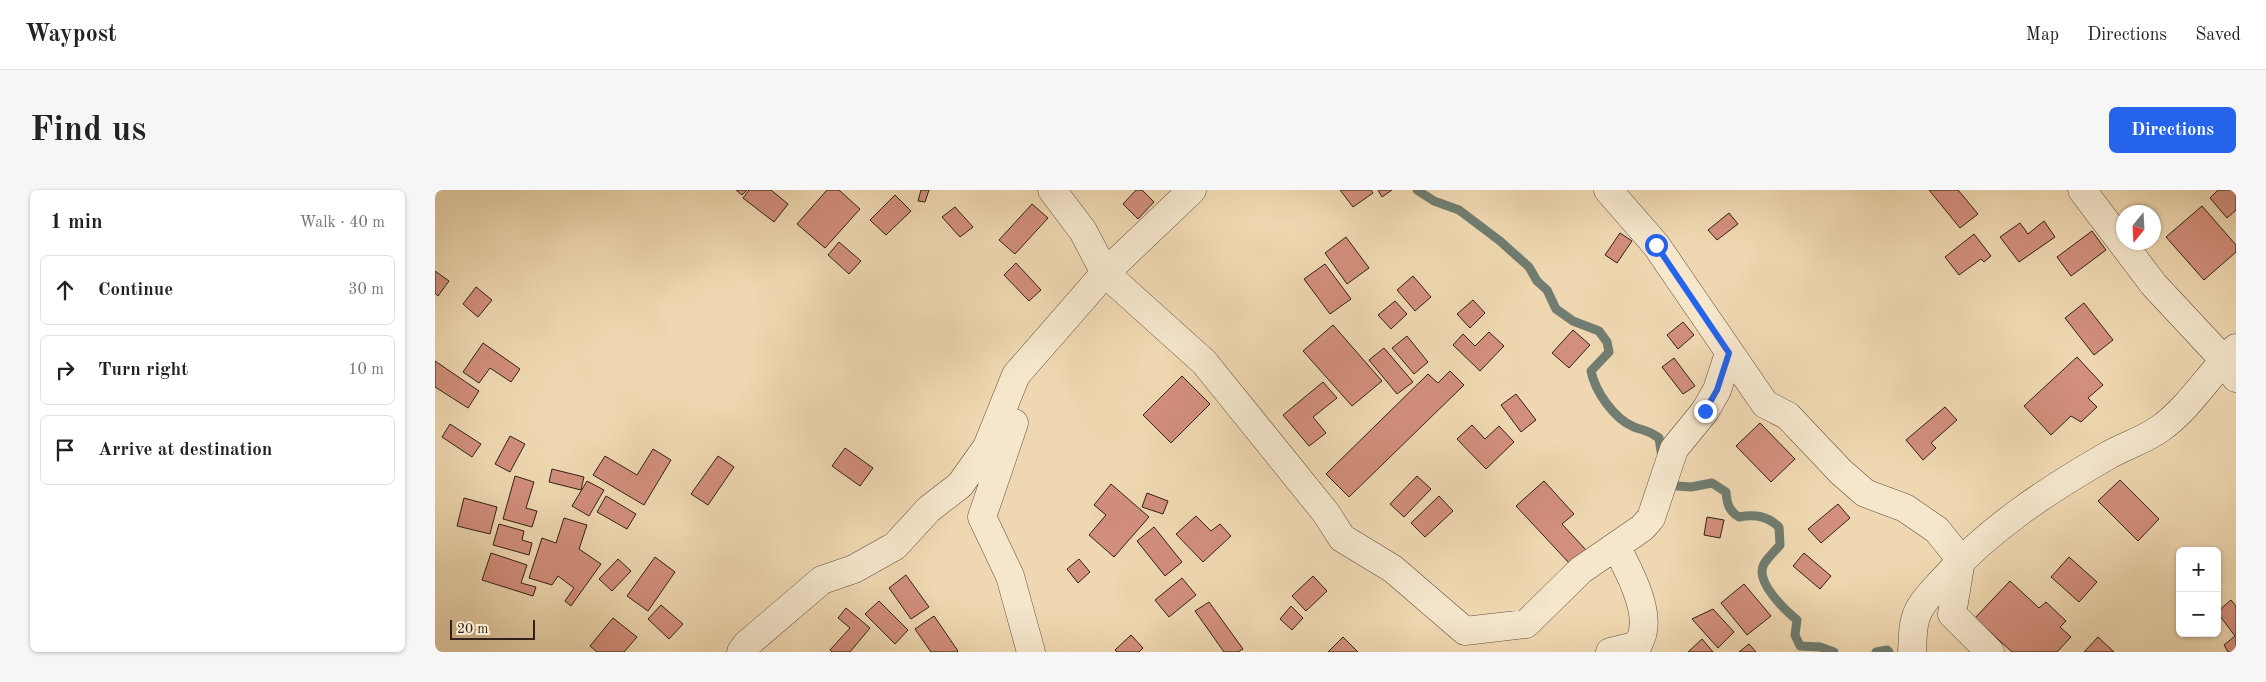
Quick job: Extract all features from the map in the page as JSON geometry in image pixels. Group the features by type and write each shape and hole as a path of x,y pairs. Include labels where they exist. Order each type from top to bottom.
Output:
{"street":[{"path":"1051,190 1083,231 1105,273 1204,362 1326,513 1342,538 1393,569 1465,631 1526,624 1581,570 1632,537 1651,518 1674,449 1705,411 1717,390 1729,353"},
{"path":"741,652 747,644 822,580 854,569 895,546 929,508 960,485 987,447 1017,375 1105,273 1192,190"},
{"path":"1608,190 1656,245 1765,404 1788,416 1841,472 1865,493 1905,508 1937,530 1961,560 1952,614 1990,652"},
{"path":"1911,652 1914,625 1919,608 1961,560 2010,518 2051,490 2108,455 2159,430 2185,409 2232,362 2154,285 2083,190"},
{"path":"1017,375 1015,420 982,517 1010,576 1031,652"},
{"path":"1610,652 1638,645 1644,629 1641,604 1630,572 1616,546"}],"building":[{"path":"736,190 747,190 742,195"},
{"path":"749,190 771,190 788,204 774,222 743,198"},
{"path":"827,190 839,190 860,209 825,248 797,224"},
{"path":"921,190 929,190 925,202 918,201"},
{"path":"1136,190 1142,190 1154,202 1138,219 1123,204"},
{"path":"1340,190 1371,190 1373,193 1353,207"},
{"path":"1378,190 1392,190 1382,197"},
{"path":"1929,190 1958,190 1978,214 1960,228"},
{"path":"2218,190 2234,190 2236,192 2236,210 2227,218 2210,198"},
{"path":"895,195 911,211 886,235 870,220"},
{"path":"1032,204 1048,218 1015,254 999,240"},
{"path":"2202,206 2236,245 2236,252 2204,280 2166,237"},
{"path":"955,207 973,227 960,237 942,217"},
{"path":"1729,213 1738,224 1717,240 1708,230"},
{"path":"2044,221 2055,237 2019,262 2000,237 2020,223 2028,234"},
{"path":"2092,231 2106,250 2071,276 2057,257"},
{"path":"1620,233 1632,241 1617,263 1605,255"},
{"path":"1974,234 1991,256 1984,262 1981,259 1959,275 1945,257"},
{"path":"1346,237 1369,268 1347,284 1325,253"},
{"path":"839,242 861,261 849,274 828,255"},
{"path":"1016,263 1041,290 1029,301 1004,275"},
{"path":"1325,264 1351,299 1330,314 1304,279"},
{"path":"435,271 449,281 438,296 435,293"},
{"path":"1413,276 1431,297 1415,311 1397,290"},
{"path":"476,287 492,300 478,317 463,304"},
{"path":"1473,300 1485,313 1470,328 1457,314"},
{"path":"1395,301 1407,314 1391,329 1378,315"},
{"path":"2084,303 2113,340 2094,355 2065,318"},
{"path":"1683,322 1694,335 1678,349 1667,335"},
{"path":"1333,325 1382,381 1352,406 1303,351"},
{"path":"1573,330 1590,345 1569,368 1552,353"},
{"path":"1489,332 1504,346 1480,371 1453,345 1463,334 1475,346"},
{"path":"1407,336 1428,362 1414,374 1392,348"},
{"path":"483,343 520,369 511,382 490,368 479,383 463,372"},
{"path":"1384,348 1413,382 1397,394 1369,360"},
{"path":"2077,357 2103,385 2088,398 2097,407 2081,422 2071,416 2051,435 2024,406"},
{"path":"1674,358 1695,386 1683,394 1662,367"},
{"path":"435,361 479,391 468,408 435,387"},
{"path":"1450,371 1464,385 1349,497 1326,474 1428,374 1438,383"},
{"path":"1182,376 1210,404 1171,443 1143,415"},
{"path":"1323,382 1337,398 1313,417 1326,433 1309,446 1283,415"},
{"path":"1516,394 1536,420 1521,432 1501,405"},
{"path":"1945,407 1957,420 1931,443 1936,448 1923,460 1906,440"},
{"path":"1760,423 1795,459 1771,482 1736,446"},
{"path":"450,424 481,444 472,457 442,437"},
{"path":"1472,425 1485,439 1499,426 1514,442 1486,469 1457,439"},
{"path":"510,436 525,444 510,472 495,464"},
{"path":"845,448 873,468 860,486 832,466"},
{"path":"653,449 671,460 644,505 593,475 605,456 637,475"},
{"path":"718,456 734,467 708,505 691,494"},
{"path":"552,469 584,477 581,490 549,482"},
{"path":"515,476 534,482 526,508 537,511 532,527 503,519"},
{"path":"1417,476 1431,489 1404,517 1390,504"},
{"path":"2120,480 2159,519 2138,541 2098,501"},
{"path":"587,481 604,490 589,516 572,506"},
{"path":"1544,481 1574,514 1562,524 1586,550 1570,564 1516,506"},
{"path":"1111,484 1149,517 1114,557 1089,535 1106,515 1094,505"},
{"path":"1147,493 1168,501 1163,514 1142,507"},
{"path":"606,496 636,514 627,529 597,512"},
{"path":"1439,496 1453,511 1425,537 1411,523"},
{"path":"464,498 497,507 490,534 457,526"},
{"path":"1838,504 1850,518 1821,543 1808,529"},
{"path":"1196,516 1211,531 1220,524 1231,536 1203,562 1176,534"},
{"path":"1707,517 1724,520 1720,538 1704,535"},
{"path":"564,518 587,525 579,549 601,564 571,606 565,601 574,588 558,576 552,585 529,578 542,538 556,543"},
{"path":"499,524 524,531 522,540 532,543 529,555 493,545"},
{"path":"1154,527 1182,562 1165,576 1137,541"},
{"path":"491,553 527,565 521,583 536,587 533,596 482,580"},
{"path":"1804,553 1831,576 1820,589 1793,566"},
{"path":"655,557 675,572 648,611 627,596"},
{"path":"2069,557 2097,582 2079,602 2051,577"},
{"path":"618,559 631,571 612,591 599,579"},
{"path":"1079,559 1090,572 1078,583 1067,569"},
{"path":"906,575 929,607 911,619 889,588"},
{"path":"1313,576 1327,591 1306,611 1292,596"},
{"path":"1182,578 1196,595 1169,617 1155,600"},
{"path":"2010,581 2039,608 2046,602 2066,621 2060,627 2071,637 2057,652 2012,652 1975,618"},
{"path":"1744,584 1771,616 1747,635 1721,603"},
{"path":"2231,600 2236,606 2236,652 2228,652 2224,645 2235,636 2221,617 2221,609"},
{"path":"879,601 908,630 895,644 865,614"},
{"path":"1209,602 1243,649 1238,652 1224,652 1195,611"},
{"path":"661,605 683,624 669,639 648,619"},
{"path":"1291,606 1303,618 1292,630 1280,619"},
{"path":"846,608 870,628 850,652 832,652 830,650 850,628 838,618"},
{"path":"1713,609 1734,632 1718,648 1692,619"},
{"path":"934,616 957,652 931,652 915,629"},
{"path":"613,618 637,637 624,652 597,652 590,646"},
{"path":"1131,635 1143,648 1139,652 1117,652 1115,650"},
{"path":"1343,637 1358,652 1328,652"},
{"path":"2098,637 2114,652 2084,652"},
{"path":"1702,639 1713,652 1688,652"},
{"path":"1749,644 1756,652 1739,652"}],"waterway":[{"path":"1417,190 1434,201 1459,210 1500,241 1529,267 1537,281 1547,290 1556,309 1573,321 1599,331 1607,342 1609,352 1591,371 1593,379 1601,395 1619,418 1659,438 1662,457"},
{"path":"1664,485 1691,487 1712,483 1726,492 1729,507 1739,517 1761,517 1770,520 1779,527 1780,545 1764,564 1762,571 1763,579 1772,595 1797,620 1795,635 1800,646 1820,647 1834,652"},
{"path":"1876,652 1887,650 1889,652"}],"route":[{"path":"1656,245 1699,305 1729,353 1717,390 1705,411"}]}
